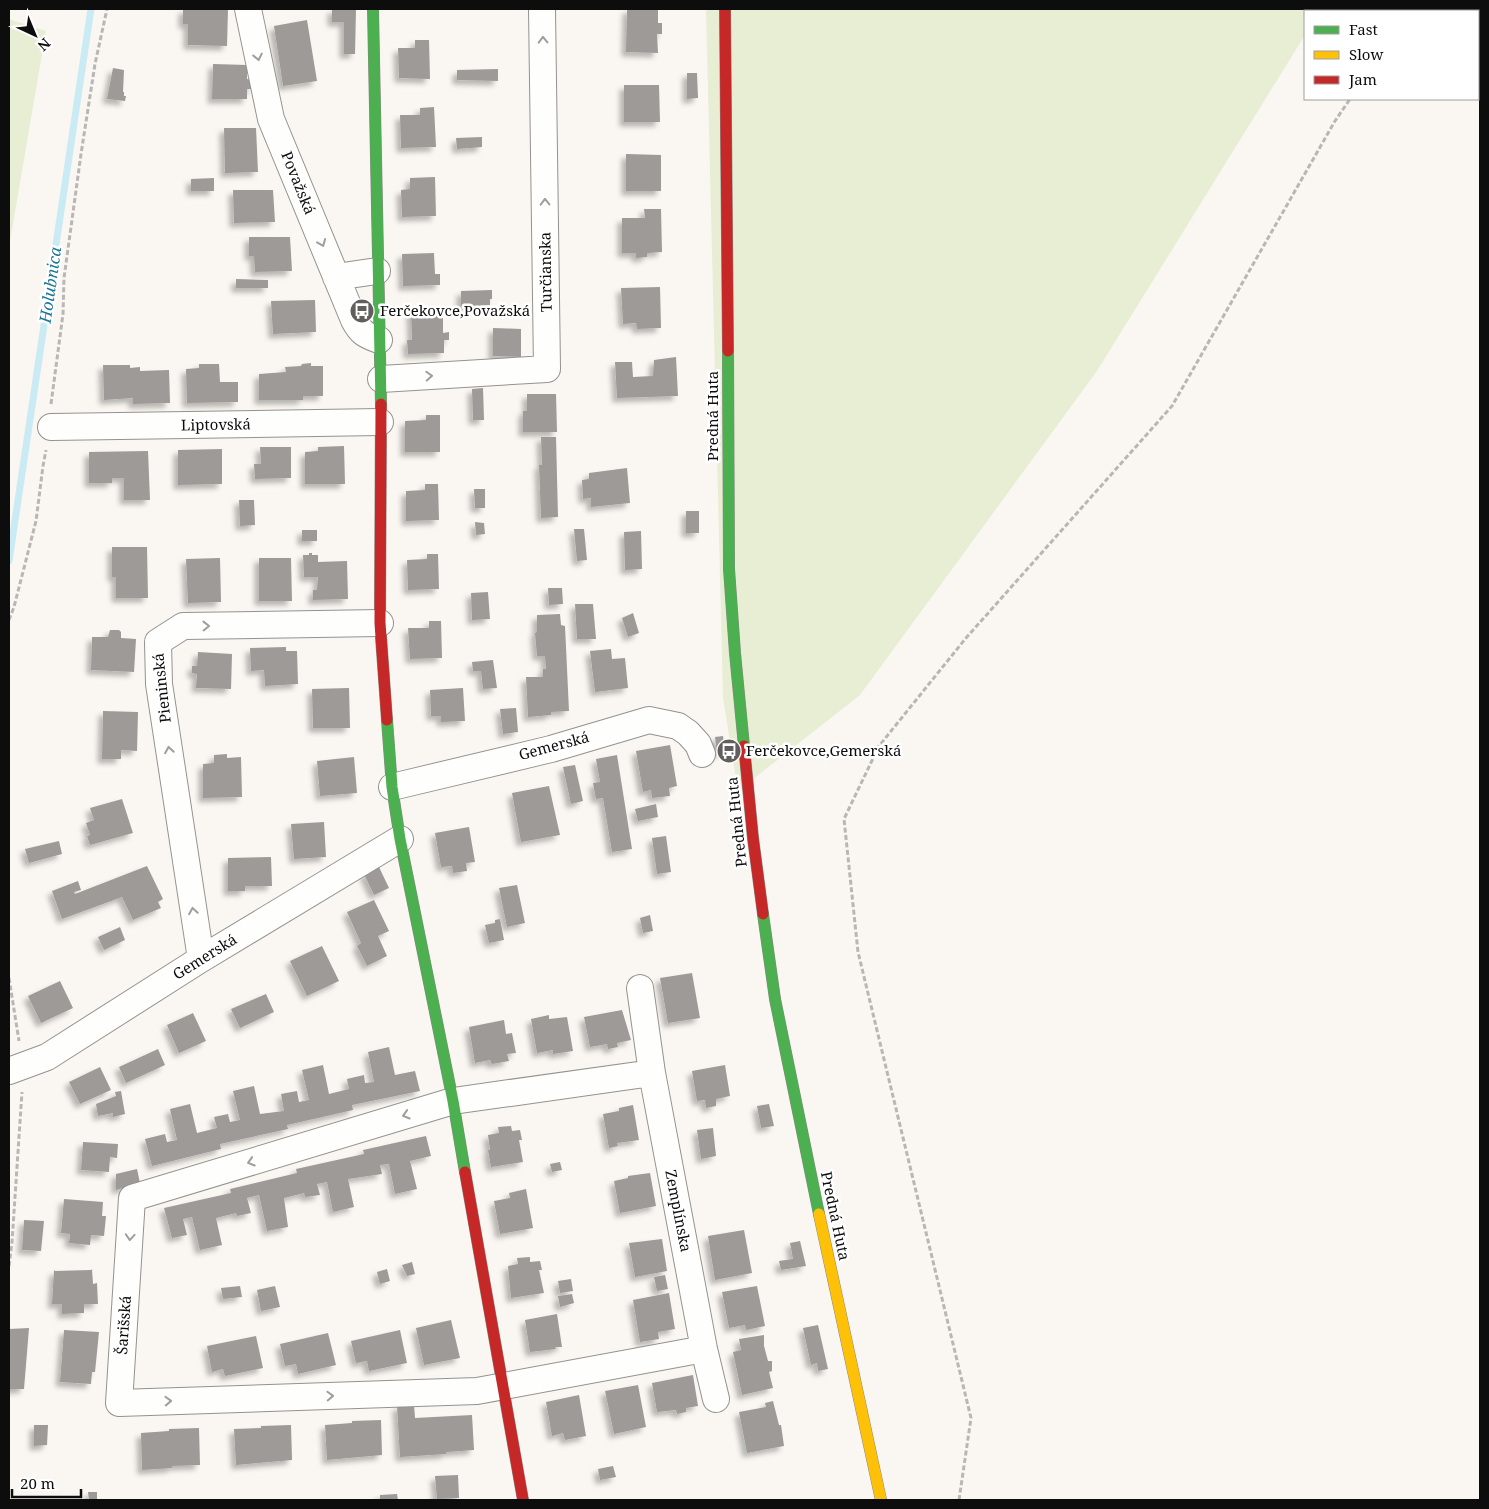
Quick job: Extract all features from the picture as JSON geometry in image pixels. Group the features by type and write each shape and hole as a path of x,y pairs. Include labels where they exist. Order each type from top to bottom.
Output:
{"street":[{"name":"Považská","path":"248,9 271,119 354,320 359,330 365,335 379,340"},
{"path":"373,9 377,271 381,379 380,623 392,787 400,839 453,1101 523,1500"},
{"name":"Turčianska","path":"381,379 547,369 542,9"},
{"name":"Predná Huta","path":"725,9 728,148 729,569 736,667 753,838 775,999 828,1258 881,1500"},
{"path":"336,277 377,271"},
{"name":"Liptovská","path":"51,427 380,422"},
{"name":"Pieninská","path":"201,959 159,684 158,642 183,626 380,623"},
{"name":"Gemerská","path":"392,787 550,748 649,720 678,726 688,732 698,744 702,754"},
{"name":"Gemerská","path":"16,1068 47,1057 201,959 400,839"},
{"name":"Zemplínska","path":"640,988 652,1073 704,1349 716,1399"},
{"path":"453,1101 652,1073"},
{"name":"Šarišská","path":"453,1101 132,1198 119,1403 477,1391 503,1387"},
{"path":"503,1387 704,1349"}],"path":[{"path":"9,620 36,521 43,466 51,427 50,408 63,314 64,278 95,64 107,9"},
{"path":"959,1500 971,1418 858,952 844,819 879,746 966,638 1172,406 1335,121 1349,100"},
{"path":"9,978 16,1027 16,1068 20,1106 9,1266"}],"green space":[{"path":"706,9 1321,9 1304,10 1304,37 1097,371 860,695 738,791 723,698"},
{"path":"9,19 46,31 9,247"}],"building":[{"path":"183,9 228,9 227,46 188,45 188,24 183,24"},
{"path":"332,9 356,9 355,54 344,54 344,22 332,22"},
{"path":"627,9 658,9 658,23 662,23 662,34 657,34 658,53 626,52"},
{"path":"307,20 317,81 283,86 274,26"},
{"path":"415,40 429,40 430,79 399,78 398,48 415,48"},
{"path":"213,64 247,65 247,79 252,80 252,89 247,89 247,99 212,99"},
{"path":"113,68 124,70 123,92 124,96 126,96 125,101 107,99"},
{"path":"498,69 498,81 457,80 457,70"},
{"path":"687,73 697,73 698,98 687,99"},
{"path":"624,85 659,85 660,122 624,122"},
{"path":"434,107 436,147 401,148 400,115 420,115 420,108"},
{"path":"224,128 256,128 258,172 225,173"},
{"path":"482,137 482,147 457,149 456,138"},
{"path":"626,154 661,155 661,191 626,191"},
{"path":"435,177 436,216 402,217 401,190 410,189 410,178"},
{"path":"214,178 214,191 191,191 191,179"},
{"path":"233,190 273,190 275,222 234,223"},
{"path":"644,209 661,209 662,252 647,253 647,257 636,258 636,253 622,253 622,218 645,218"},
{"path":"249,237 290,237 292,271 255,272 254,256 249,256"},
{"path":"434,253 435,274 440,274 440,285 403,286 402,254"},
{"path":"236,279 268,280 268,288 236,288"},
{"path":"660,287 661,328 637,329 636,323 623,324 621,288"},
{"path":"492,290 490,305 461,306 461,291"},
{"path":"315,300 316,332 273,334 271,301"},
{"path":"443,308 443,333 449,332 449,340 444,340 444,353 408,354 407,340 412,340 411,309"},
{"path":"493,328 521,329 521,357 493,356"},
{"path":"676,357 678,396 617,398 615,362 632,362 633,377 653,376 654,360"},
{"path":"311,363 311,366 323,366 323,396 303,396 303,400 259,400 259,374 286,372 285,367"},
{"path":"199,364 219,364 220,382 238,382 238,402 187,403 186,369 199,368"},
{"path":"103,365 130,365 130,368 140,367 140,371 169,370 170,403 133,404 133,398 104,400"},
{"path":"483,388 484,420 473,420 472,389"},
{"path":"527,394 556,394 557,432 523,432 523,411 527,411"},
{"path":"426,415 440,415 440,452 405,452 405,421 426,420"},
{"path":"541,437 556,437 558,517 541,518 539,465 542,465"},
{"path":"344,446 345,484 305,484 305,452 318,451 318,447"},
{"path":"260,447 291,447 291,478 255,479 254,464 261,464"},
{"path":"222,449 222,484 178,485 178,450"},
{"path":"148,451 150,500 124,500 124,478 112,478 112,483 89,483 89,452"},
{"path":"627,468 630,503 591,507 591,498 583,499 582,480 589,479 589,473"},
{"path":"425,484 438,484 439,520 406,521 406,491 425,490"},
{"path":"474,489 485,489 485,508 475,508"},
{"path":"239,500 254,500 255,525 240,526"},
{"path":"686,511 699,511 699,533 686,533"},
{"path":"475,522 484,523 485,534 476,535"},
{"path":"574,529 584,529 587,560 577,561"},
{"path":"302,530 317,530 317,541 302,541"},
{"path":"641,531 642,569 625,570 624,532"},
{"path":"112,547 147,547 148,598 116,598 116,577 112,577"},
{"path":"309,553 318,555 318,562 347,561 348,599 313,600 313,590 317,590 318,577 304,577 303,555 309,555"},
{"path":"427,554 438,554 439,589 408,590 407,560 427,559"},
{"path":"220,558 221,602 188,603 186,559"},
{"path":"259,558 291,558 292,601 259,601"},
{"path":"548,588 562,588 563,604 549,605"},
{"path":"488,592 490,619 472,620 471,593"},
{"path":"575,604 593,604 596,639 577,639"},
{"path":"633,613 639,633 628,637 622,618"},
{"path":"560,614 561,625 565,626 569,711 551,712 551,715 528,717 526,677 543,677 543,669 546,669 545,656 537,656 535,633 537,632 537,615"},
{"path":"429,621 441,621 442,658 410,659 408,628 429,628"},
{"path":"110,630 119,630 121,638 136,639 134,672 91,670 92,637 108,637"},
{"path":"286,647 286,651 297,651 298,684 265,686 264,670 251,671 250,648"},
{"path":"611,649 612,659 625,658 628,688 595,692 590,651"},
{"path":"198,652 232,654 231,689 196,688 197,674 192,673 192,666 197,666"},
{"path":"493,660 497,688 483,689 481,671 473,671 472,662"},
{"path":"349,688 350,728 313,728 312,689"},
{"path":"463,688 465,721 441,722 441,716 431,716 430,690"},
{"path":"516,708 518,732 503,734 500,709"},
{"path":"103,711 138,712 137,751 121,750 121,759 102,759"},
{"path":"723,736 725,751 717,753 715,737"},
{"path":"670,745 677,786 669,788 670,796 652,798 651,790 643,792 636,751"},
{"path":"227,754 227,758 241,757 242,797 203,798 203,764 214,763 214,755"},
{"path":"617,755 632,849 612,852 603,798 596,799 593,783 600,782 596,759"},
{"path":"354,757 357,793 320,796 317,761"},
{"path":"575,765 583,801 571,804 563,767"},
{"path":"549,786 560,835 521,842 512,793"},
{"path":"122,799 133,833 90,845 87,836 90,835 86,823 94,820 90,808"},
{"path":"656,804 658,817 638,821 635,809"},
{"path":"324,822 326,857 294,859 291,824"},
{"path":"469,827 475,862 466,863 467,871 453,873 452,866 441,867 435,833"},
{"path":"666,836 671,872 657,874 652,838"},
{"path":"59,841 62,854 29,863 25,849"},
{"path":"271,857 272,886 245,886 245,891 228,891 228,858"},
{"path":"147,866 163,899 158,902 161,908 133,920 122,897 62,919 52,891 78,881 81,890 74,892 75,894"},
{"path":"379,867 389,888 374,895 364,874"},
{"path":"517,885 525,923 507,927 499,888"},
{"path":"374,900 389,931 378,936 387,956 367,966 357,946 361,943 347,912"},
{"path":"650,915 653,931 643,933 640,918"},
{"path":"500,919 504,940 489,943 485,925 495,923 495,920"},
{"path":"120,927 125,940 104,950 98,937"},
{"path":"322,946 339,981 307,996 290,961"},
{"path":"692,973 700,1018 668,1023 660,978"},
{"path":"60,981 73,1008 41,1023 28,996"},
{"path":"266,994 274,1012 240,1028 231,1009"},
{"path":"622,1010 631,1040 617,1043 618,1047 608,1049 607,1044 590,1047 584,1017"},
{"path":"193,1013 206,1041 179,1053 167,1025"},
{"path":"549,1015 549,1019 567,1017 573,1051 553,1054 553,1050 537,1053 531,1019"},
{"path":"504,1020 506,1034 512,1033 516,1053 507,1054 509,1061 492,1064 490,1060 475,1063 469,1027"},
{"path":"389,1047 395,1075 415,1071 420,1091 352,1105 353,1110 287,1125 288,1129 220,1144 221,1149 152,1166 145,1139 165,1134 167,1142 177,1140 170,1109 190,1104 197,1133 217,1128 214,1117 228,1114 230,1122 240,1120 233,1091 254,1086 260,1114 284,1111 281,1094 297,1091 299,1102 309,1100 302,1070 323,1065 329,1094 349,1089 347,1079 364,1075 365,1083 374,1082 368,1052"},
{"path":"158,1049 165,1065 126,1083 119,1067"},
{"path":"725,1065 730,1096 716,1099 716,1106 706,1108 705,1100 697,1101 692,1071"},
{"path":"100,1067 111,1090 80,1104 69,1082"},
{"path":"121,1091 125,1114 113,1117 113,1113 98,1116 96,1104 116,1096 115,1092"},
{"path":"769,1104 774,1126 761,1128 757,1106"},
{"path":"633,1105 639,1140 617,1143 618,1146 609,1148 603,1114 619,1111 619,1108"},
{"path":"511,1126 512,1131 520,1130 522,1140 519,1140 523,1162 491,1167 488,1135 499,1133 498,1127"},
{"path":"713,1128 716,1156 701,1159 697,1130"},
{"path":"426,1136 431,1156 410,1161 417,1189 395,1194 389,1164 380,1165 382,1174 348,1179 354,1207 333,1212 327,1182 317,1184 320,1195 305,1197 304,1193 284,1198 288,1227 267,1231 259,1195 247,1198 251,1213 237,1216 236,1213 216,1218 222,1245 200,1250 192,1217 183,1219 187,1235 172,1238 164,1208 231,1193 230,1189 297,1173 296,1169 364,1154 363,1150"},
{"path":"83,1142 118,1144 117,1158 110,1157 109,1172 81,1170"},
{"path":"560,1162 562,1170 552,1172 550,1164"},
{"path":"137,1169 140,1183 116,1190 116,1174"},
{"path":"650,1173 656,1206 620,1213 614,1181 628,1178 628,1176"},
{"path":"526,1189 533,1228 500,1234 494,1201 510,1198 509,1193"},
{"path":"64,1199 103,1202 102,1216 106,1216 104,1236 91,1235 90,1245 69,1243 70,1234 61,1233"},
{"path":"24,1220 44,1221 41,1251 22,1250"},
{"path":"744,1230 752,1273 715,1280 708,1236"},
{"path":"662,1239 667,1271 635,1277 629,1243"},
{"path":"800,1241 806,1266 781,1270 779,1261 793,1259 790,1243"},
{"path":"530,1257 530,1262 540,1261 542,1270 539,1270 544,1293 511,1298 508,1266 518,1264 517,1258"},
{"path":"412,1262 415,1274 407,1276 402,1265"},
{"path":"92,1269 93,1284 97,1283 98,1304 84,1304 84,1313 62,1314 62,1304 52,1304 54,1270"},
{"path":"387,1269 390,1281 380,1284 377,1272"},
{"path":"665,1275 668,1289 657,1291 654,1277"},
{"path":"571,1279 573,1291 560,1293 558,1281"},
{"path":"240,1286 242,1297 223,1299 221,1288"},
{"path":"275,1286 280,1307 261,1311 257,1290"},
{"path":"757,1286 765,1326 746,1330 745,1325 729,1328 722,1292"},
{"path":"669,1293 675,1329 658,1332 659,1339 640,1342 633,1300"},
{"path":"572,1294 574,1303 560,1307 558,1296"},
{"path":"557,1314 562,1347 530,1352 525,1320"},
{"path":"451,1320 460,1358 424,1365 416,1328"},
{"path":"818,1325 828,1369 818,1371 817,1363 811,1365 803,1328"},
{"path":"29,1328 24,1389 9,1389 9,1329"},
{"path":"64,1330 99,1332 95,1372 92,1372 91,1384 60,1382"},
{"path":"400,1330 407,1363 369,1371 367,1361 356,1363 351,1341"},
{"path":"328,1333 336,1365 298,1374 296,1364 285,1366 280,1344"},
{"path":"764,1335 764,1346 768,1361 772,1361 772,1371 769,1372 773,1388 742,1395 733,1352 741,1350 739,1339"},
{"path":"256,1336 263,1368 225,1376 223,1369 212,1372 207,1346"},
{"path":"693,1375 698,1406 686,1408 686,1412 677,1414 676,1410 657,1412 652,1383"},
{"path":"638,1385 646,1427 614,1434 605,1391"},
{"path":"579,1395 586,1436 565,1440 563,1433 552,1436 546,1402"},
{"path":"773,1401 779,1425 781,1425 784,1446 747,1453 739,1412 766,1407 765,1403"},
{"path":"414,1405 415,1418 472,1415 474,1450 400,1457 397,1406"},
{"path":"381,1420 382,1455 327,1460 325,1425 352,1423 352,1421"},
{"path":"34,1425 48,1425 47,1445 34,1446"},
{"path":"291,1425 292,1460 236,1465 234,1429"},
{"path":"199,1428 200,1465 142,1470 141,1433 169,1431 169,1429"},
{"path":"613,1466 616,1477 600,1480 598,1469"},
{"path":"458,1475 459,1498 437,1499 435,1476"},
{"path":"88,1492 97,1492 97,1500 89,1500"},
{"path":"397,1494 398,1500 380,1500 380,1495"}],"waterway":[{"name":"Holubnica","path":"9,561 91,9"}],"traffic: fast":[{"path":"373,9 381,404"},
{"path":"728,351 729,569 744,746"},
{"path":"387,720 392,787 400,839 453,1101 465,1172"},
{"path":"763,914 775,999 819,1214"}],"traffic: slow":[{"path":"819,1214 881,1500"}],"traffic: jam":[{"path":"725,9 728,351"},
{"path":"381,404 380,623 387,720"},
{"path":"744,746 763,914"},
{"path":"465,1172 523,1500"}],"place":[{"name":"Ferčekovce,Považská","path":"362,311"},
{"name":"Ferčekovce,Gemerská","path":"729,751"}]}
